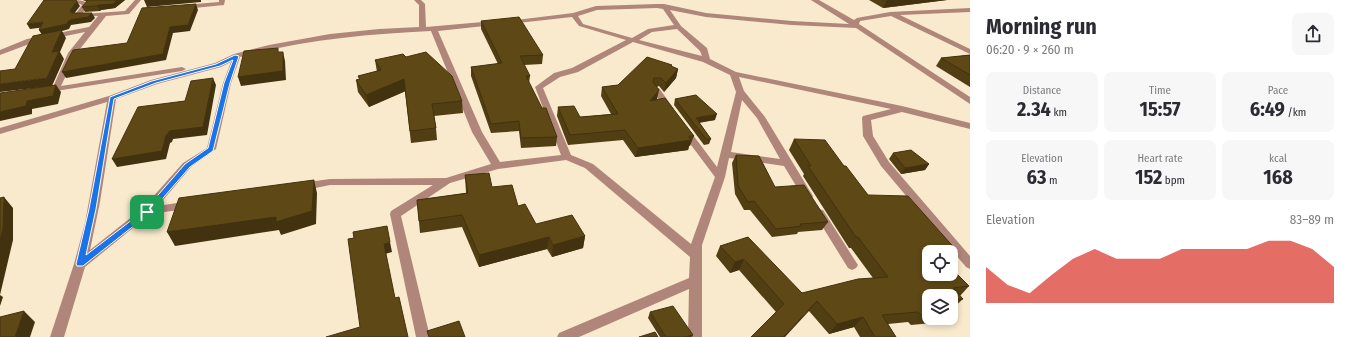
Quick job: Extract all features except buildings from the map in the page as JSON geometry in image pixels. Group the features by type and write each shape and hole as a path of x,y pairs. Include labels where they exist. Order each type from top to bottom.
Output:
{"street":[{"path":"74,0 86,4 77,16 135,12"},
{"path":"127,13 138,0"},
{"path":"174,8 222,4 222,0"},
{"path":"416,0 422,4 423,29"},
{"path":"655,0 666,8 679,27 704,50 706,60"},
{"path":"814,0 841,15 855,26 970,101"},
{"path":"0,131 112,98 154,82 218,65 237,56 330,36 379,31 434,30 574,15 596,8 666,8 706,15 792,23 855,26"},
{"path":"855,26 857,20 890,14 970,10"},
{"path":"56,89 72,53 104,14"},
{"path":"890,14 970,52"},
{"path":"574,15 582,25 706,60 734,74 902,109 970,126"},
{"path":"567,157 539,87 557,75 575,70 640,37 650,30 679,27"},
{"path":"0,53 30,41 92,29"},
{"path":"434,30 477,132 497,166"},
{"path":"80,264 147,212 188,165 211,149 227,83 237,56"},
{"path":"35,92 74,87 149,73 218,65"},
{"path":"734,74 740,92 761,117 787,163 852,265"},
{"path":"656,90 720,177"},
{"path":"695,337 696,245 720,177 740,92"},
{"path":"56,337 65,305 80,264 93,209 112,98"},
{"path":"902,109 866,118 868,136 885,164 970,264"},
{"path":"726,154 787,163"},
{"path":"292,188 330,182 446,181 497,166 567,157 589,166 696,255"},
{"path":"423,337 395,214 446,181"},
{"path":"147,212 201,203"},
{"path":"564,337 696,281"}],"route":[{"path":"237,56 227,83 211,149 188,165 147,212 80,264 93,209 112,98 154,82 218,65 237,56"}]}
